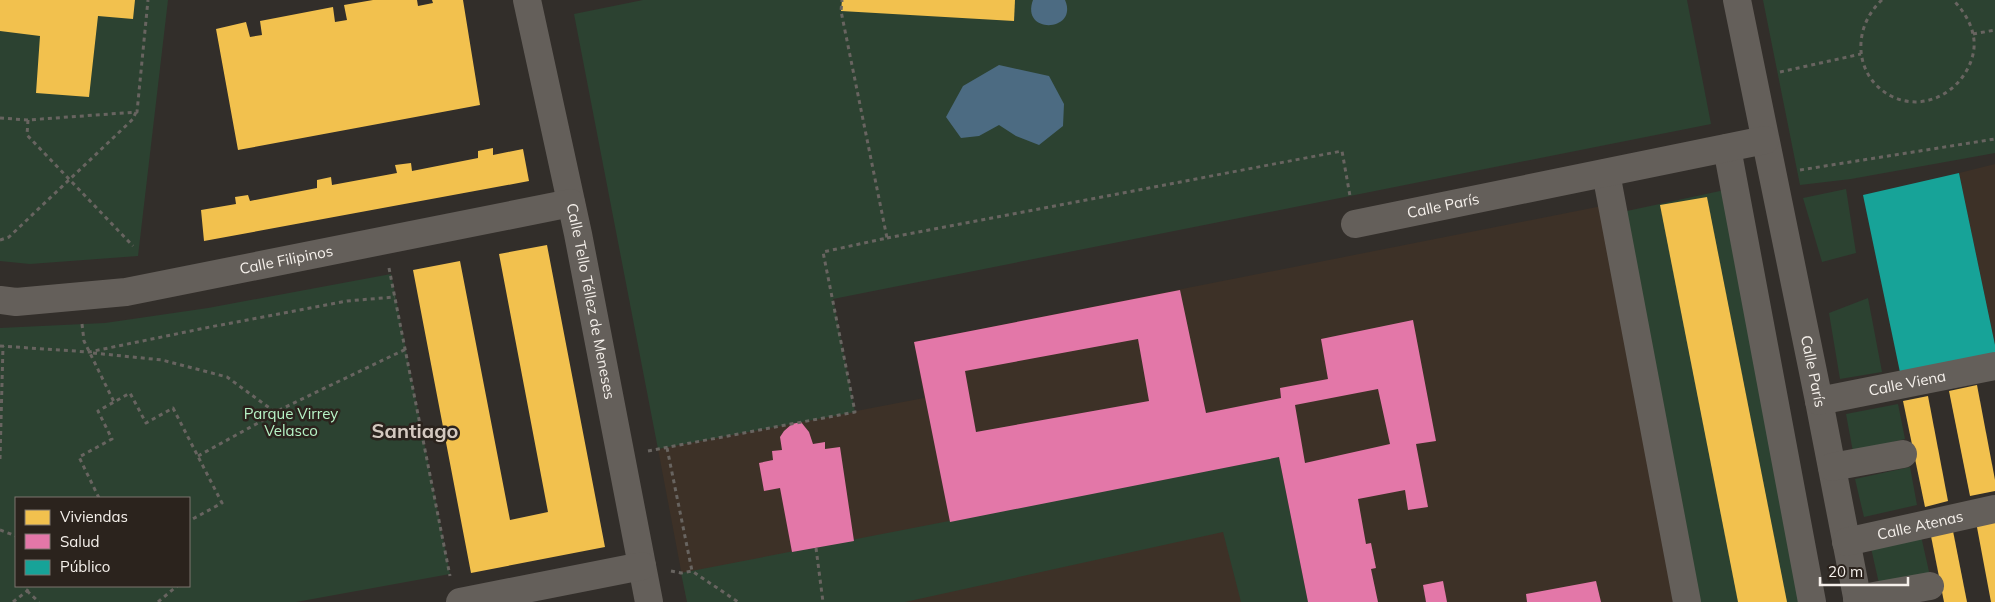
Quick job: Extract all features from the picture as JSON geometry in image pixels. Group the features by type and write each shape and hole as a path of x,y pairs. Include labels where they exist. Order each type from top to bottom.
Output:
{"street":[{"name":"Calle Tello Téllez de Meneses","path":"527,0 578,234 649,602"},
{"name":"Calle París","path":"1737,0 1819,401 1857,601"},
{"name":"Calle París","path":"1355,224 1765,140"},
{"path":"1727,148 1812,602"},
{"path":"1606,173 1687,602"},
{"name":"Calle Filipinos","path":"0,300 16,302 126,292 570,203"},
{"name":"Calle Viena","path":"1819,401 1995,366"},
{"path":"1832,467 1903,454"},
{"name":"Calle Atenas","path":"1846,542 1995,509"},
{"path":"456,592 642,566"},
{"path":"1857,601 1930,586"}],"path":[{"path":"0,240 9,237 133,119 137,112 148,0"},
{"path":"842,0 841,11 887,238"},
{"path":"1882,0 1868,16 1864,25 1861,34 1861,54 1866,71 1877,85 1892,96 1909,102 1927,101 1944,95 1959,84 1969,69 1974,52 1974,34 1966,15 1953,0"},
{"path":"1974,34 1995,30"},
{"path":"1752,78 1861,54"},
{"path":"0,118 28,120 137,112"},
{"path":"28,120 27,135 134,246"},
{"path":"1772,175 1995,139"},
{"path":"622,456 855,412 823,252 887,238 1342,151 1355,224"},
{"path":"384,240 456,592"},
{"path":"80,296 84,342 114,402"},
{"path":"88,352 210,326 338,303 395,297"},
{"path":"0,459 2,346 88,352 162,360 227,377 275,412 406,349"},
{"path":"98,497 78,457 112,439 98,410 130,393 146,423 173,408 222,504 190,520"},
{"path":"198,456 309,396"},
{"path":"667,448 692,571"},
{"path":"0,530 15,536"},
{"path":"816,548 823,602"},
{"path":"642,566 681,573 692,571 738,602"},
{"path":"13,602 29,587"},
{"path":"158,602 176,587"},
{"path":"27,591 39,602"}],"shaded area":[{"path":"1995,164 1995,345 1959,173"},
{"path":"1602,206 1676,602 687,602 658,449 924,398 914,342"}],"green space":[{"path":"0,0 168,0 138,256 30,264 0,261"},
{"path":"643,0 1687,0 1711,124 833,299 855,412 658,449 574,14"},
{"path":"1763,0 1995,0 1995,153 1851,179 1800,185"},
{"path":"1734,188 1811,602 1687,602 1613,214"},
{"path":"1846,189 1856,253 1822,262 1803,198"},
{"name":"Parque Virrey Velasco","path":"391,274 450,574 296,602 0,602 0,328 105,323 208,308"},
{"path":"1868,298 1882,372 1840,379 1829,313"},
{"path":"1898,404 1905,439 1853,452 1846,414"},
{"path":"1279,457 1308,602 1241,602 1223,532 905,602 687,602 681,573"},
{"path":"1910,467 1917,505 1864,517 1855,479"},
{"path":"1921,536 1930,576 1880,588 1871,548"}],"water":[{"path":"1033,0 1065,0 1067,11 1064,18 1058,23 1041,24 1034,19 1031,11"},
{"path":"999,65 1049,76 1064,104 1063,126 1039,145 1016,136 999,125 979,136 961,138 946,117 963,86"}],"building: Viviendas":[{"path":"0,0 135,0 133,19 98,16 89,97 36,93 40,36 0,31"},
{"path":"373,0 417,0 418,6 433,3 432,0 463,0 480,105 238,150 216,29 246,22 250,37 262,35 260,21 333,7 335,22 347,20 344,5"},
{"path":"842,0 1015,0 1014,21 841,11"},
{"path":"493,148 493,155 523,149 529,181 204,241 201,210 236,204 235,197 248,195 250,201 317,188 317,180 331,177 332,185 397,173 395,165 411,163 412,171 478,158 478,151"},
{"path":"1707,197 1787,602 1738,602 1660,205"},
{"path":"547,245 605,547 471,573 413,270 460,261 510,520 548,512 499,254"},
{"path":"1977,385 1995,480 1995,491 1970,496 1949,391"},
{"path":"1928,396 1948,501 1925,507 1903,401"},
{"path":"1995,519 1995,602 1991,602 1976,522"},
{"path":"1952,526 1967,602 1944,602 1930,531"}],"building: Salud":[{"path":"1180,290 1206,413 1281,398 1280,388 1328,379 1321,339 1413,320 1436,441 1416,444 1428,507 1408,510 1405,490 1358,499 1366,544 1371,543 1376,568 1371,569 1378,602 1308,602 1279,457 950,522 914,342","holes":["1138,339 1149,401 976,432 965,371","1378,389 1390,444 1305,463 1295,405"]},
{"path":"801,422 809,432 813,444 825,442 825,449 840,447 854,541 792,552 780,488 764,491 759,463 773,460 772,451 782,450 780,437 784,431 792,424"},
{"path":"1443,581 1447,602 1426,602 1423,585"},
{"path":"1596,581 1601,602 1527,602 1526,594"}],"building: Público":[{"path":"1959,173 1995,345 1995,357 1901,377 1863,195"}],"district":[{"name":"Santiago","path":"415,431"}]}
